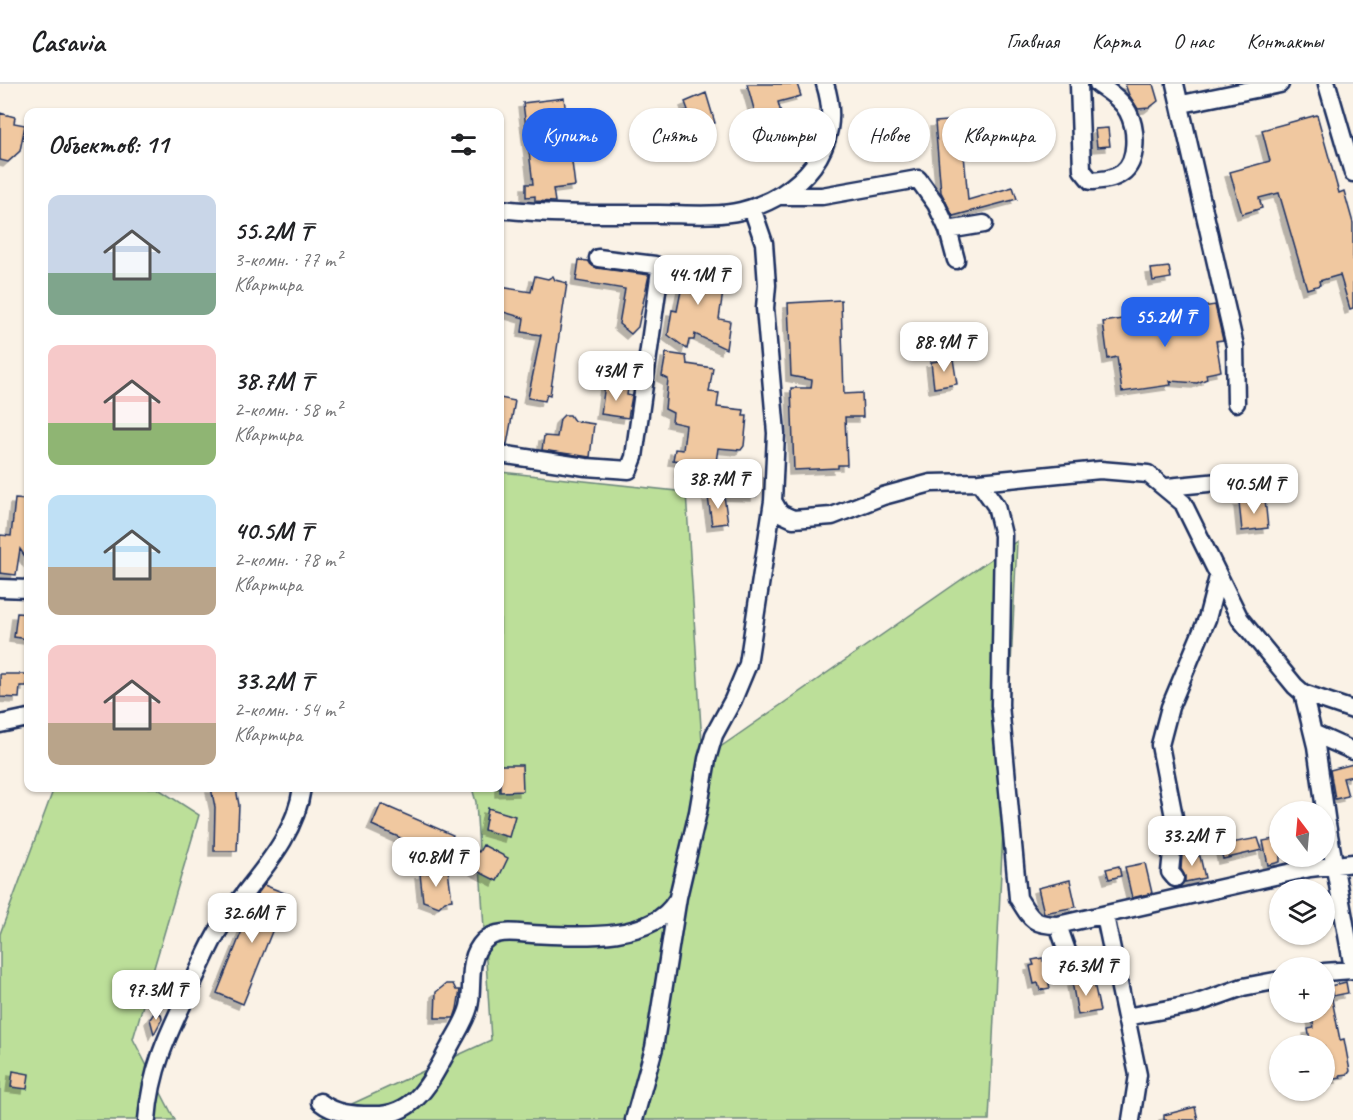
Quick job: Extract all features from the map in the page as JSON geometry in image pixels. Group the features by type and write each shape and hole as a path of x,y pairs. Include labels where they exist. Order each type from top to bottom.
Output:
{"street":[{"path":"1079,84 1082,170 1090,181 1108,180 1124,172 1133,156 1134,135 1129,113 1120,101 1098,84"},
{"path":"1175,84 1182,104 1235,346 1236,403"},
{"path":"1182,104 1280,84"},
{"path":"1327,84 1353,173"},
{"path":"504,209 540,213 683,214 739,212 752,208 781,196 802,180 819,160 831,115 827,90"},
{"path":"781,196 822,196 918,179 936,204 948,230 956,260"},
{"path":"634,1120 654,1048 678,897 714,735 734,700 748,664 773,501 776,433 765,308 764,243 752,208"},
{"path":"948,230 984,224"},
{"path":"504,455 586,467 629,470 634,457 660,270 655,265 598,258"},
{"path":"773,501 780,513 793,519 832,516 883,496 931,483 979,482 1100,470 1148,474 1183,502 1240,619 1303,693 1313,733 1324,801"},
{"path":"1167,487 1229,481"},
{"path":"979,482 996,506 1003,535 1000,705 1018,898 1028,916 1041,925 1058,925 1318,867"},
{"path":"1175,878 1170,872 1169,861 1174,841 1173,803 1160,745 1170,707 1207,619 1218,577"},
{"path":"0,588 24,589"},
{"path":"1303,693 1353,710"},
{"path":"0,724 24,719"},
{"path":"1313,733 1353,751"},
{"path":"147,1120 149,1089 164,1042 219,929 281,847 302,792"},
{"path":"1335,865 1353,863"},
{"path":"1334,867 1353,969 1335,971"},
{"path":"320,1102 331,1111 376,1116 411,1105 431,1083 463,1022 469,1006 472,968 477,951 485,939 508,932 627,932 661,920 669,913 678,897"},
{"path":"1104,916 1138,1076 1131,1120"},
{"path":"1058,925 1067,951 1077,966"},
{"path":"1126,1017 1195,1004 1243,987 1269,982"}],"green space":[{"path":"504,472 686,492 703,759 1017,541 989,1120 317,1120 491,1040 476,802 473,792 504,792"},
{"path":"53,792 163,792 199,815 133,1039 175,1120 0,1120 0,934"}],"building":[{"path":"747,84 797,84 801,96 778,102 780,108 754,108"},
{"path":"1125,84 1153,84 1158,101 1149,108 1138,109"},
{"path":"706,93 710,108 687,108 685,102"},
{"path":"564,98 565,108 524,108 523,103"},
{"path":"0,113 15,117 14,123 24,125 24,130 20,151 8,162 0,160"},
{"path":"1317,115 1339,193 1344,191 1353,223 1353,308 1350,309 1340,275 1319,281 1320,285 1307,289 1279,193 1259,198 1262,208 1242,214 1230,172 1270,161 1262,130"},
{"path":"942,121 942,162 965,162 968,200 1013,187 1017,199 953,216 941,192 935,122"},
{"path":"1108,128 1110,146 1097,147 1095,129"},
{"path":"530,162 572,162 575,186 553,189 555,202 535,201 535,196 526,197 526,184 533,184"},
{"path":"579,260 588,261 597,268 649,275 638,327 631,334 619,324 625,289 576,281"},
{"path":"674,261 708,266 707,276 725,278 719,319 730,321 726,349 695,334 694,340 689,340 687,349 668,335 672,310 677,311 682,286 671,285"},
{"path":"1169,267 1171,278 1153,281 1151,269"},
{"path":"535,276 548,279 553,276 555,280 567,283 550,395 547,394 545,401 528,398 541,335 522,332 524,318 504,312 504,288 531,292"},
{"path":"841,300 844,394 862,393 863,417 845,417 847,465 838,465 838,468 794,470 791,388 811,388 812,380 791,376 788,303"},
{"path":"1215,305 1223,340 1216,341 1221,371 1206,374 1207,379 1197,383 1170,381 1171,385 1122,392 1117,357 1108,359 1103,322"},
{"path":"666,353 686,356 687,364 713,368 709,392 719,393 717,407 744,410 743,416 747,416 744,446 741,450 718,448 714,477 680,472 681,461 673,460 675,449 683,450 686,425 672,422 673,413 665,409 668,379 662,376"},
{"path":"953,359 957,384 934,388 931,362"},
{"path":"605,384 628,388 627,395 632,396 628,418 601,414"},
{"path":"504,399 515,401 507,444 504,444"},
{"path":"564,415 570,415 574,421 594,424 590,457 542,450 544,436 557,437 560,419"},
{"path":"720,476 757,477 756,496 719,495"},
{"path":"724,496 728,523 712,525 708,497"},
{"path":"15,499 24,500 24,555 20,549 16,575 0,573 0,535 11,536"},
{"path":"1265,499 1268,528 1242,531 1239,502"},
{"path":"17,613 24,614 24,638 14,637"},
{"path":"0,674 24,674 24,686 20,686 19,698 0,697"},
{"path":"1353,764 1353,776 1343,778 1348,796 1335,799 1330,770"},
{"path":"504,765 522,765 523,791 504,792"},
{"path":"212,792 237,792 239,805 237,851 214,851 215,807"},
{"path":"381,804 453,835 446,849 447,859 372,825"},
{"path":"488,808 515,816 509,837 484,830"},
{"path":"1258,838 1262,850 1223,859 1220,845"},
{"path":"1269,840 1268,865 1263,841"},
{"path":"483,845 508,858 497,881 475,870 477,865 470,861 475,851 479,852"},
{"path":"1196,852 1200,856 1205,878 1185,882 1181,869 1182,855"},
{"path":"1145,863 1152,893 1132,898 1125,867"},
{"path":"1119,866 1121,876 1109,879 1106,869"},
{"path":"448,870 452,900 445,901 439,907 423,901 420,874"},
{"path":"1070,880 1076,907 1044,913 1038,888"},
{"path":"264,885 287,894 243,1004 217,993 256,896"},
{"path":"1043,958 1043,961 1054,958 1059,978 1048,980 1050,988 1040,990 1038,983 1034,984 1030,966 1034,965 1032,960"},
{"path":"1093,978 1100,1011 1078,1015 1072,982"},
{"path":"1346,982 1348,993 1335,996 1335,985"},
{"path":"446,984 453,984 456,990 460,990 457,1009 454,1018 435,1018 436,992"},
{"path":"154,1013 161,1014 162,1019 154,1034 150,1019"},
{"path":"1335,1014 1340,1040 1344,1039 1350,1071 1348,1074 1340,1075 1341,1078 1335,1079 1335,1035 1309,1035 1308,1029 1314,1028 1313,1023 1335,1023"},
{"path":"13,1071 29,1074 27,1089 11,1087"},
{"path":"1195,1107 1198,1120 1164,1120 1164,1115"}]}
